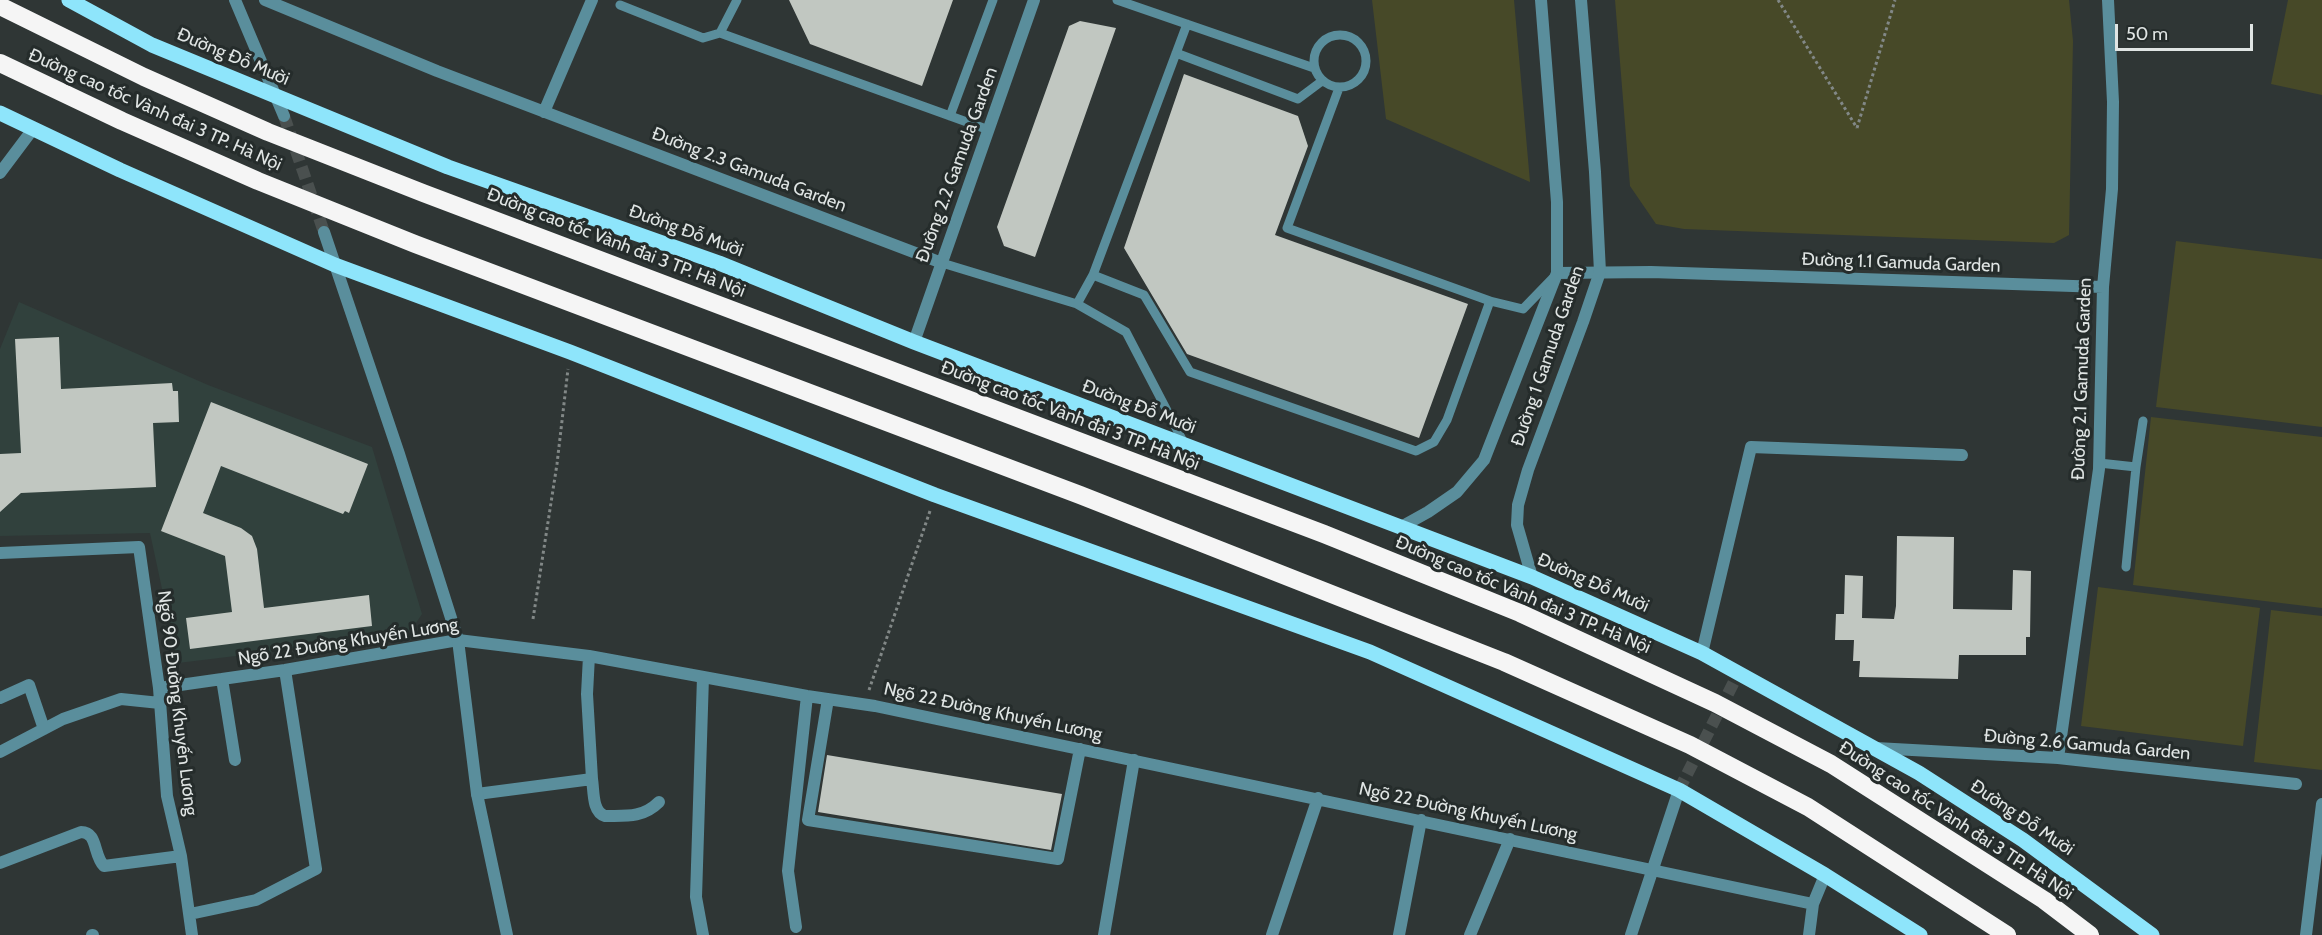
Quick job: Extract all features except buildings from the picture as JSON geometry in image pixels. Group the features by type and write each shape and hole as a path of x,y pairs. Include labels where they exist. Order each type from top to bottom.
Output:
{"highway":[{"name":"Đường cao tốc Vành đai 3 TP. Hà Nội","path":"0,6 144,77 268,132 1324,534 1520,613 1714,703 1831,764 2044,900 2090,935"},
{"name":"Đường cao tốc Vành đai 3 TP. Hà Nội","path":"0,63 132,126 258,181 415,244 1080,495 1504,662 1690,745 1808,807 2007,935"}],"main road":[{"name":"Đường Đỗ Mười","path":"69,0 152,45 448,167 719,263 914,342 1532,577 1702,653 1919,773 2023,840 2152,935"},
{"path":"0,113 120,170 335,265 570,352 935,495 1370,652 1679,790 1825,875 1920,935"}],"street":[{"path":"235,0 278,97 284,116"},
{"name":"Đường 2.3 Gamuda Garden","path":"265,0 436,71 942,263"},
{"path":"544,112 592,0"},
{"name":"Đường 1 Gamuda Garden","path":"1401,527 1457,492 1485,460 1557,273 1557,202 1541,0"},
{"name":"Đường 1 Gamuda Garden","path":"1532,577 1517,525 1518,505 1528,470 1600,272 1595,172 1581,0"},
{"name":"Đường 2.1 Gamuda Garden","path":"2058,758 2099,464 2103,287 2112,189 2113,102 2108,0"},
{"name":"Đường 2.2 Gamuda Garden","path":"914,342 989,130 1031,1"},
{"path":"0,173 33,129"},
{"path":"324,232 458,640 477,794 507,935"},
{"name":"Đường 1.1 Gamuda Garden","path":"1557,273 1699,274 2103,287"},
{"path":"1702,653 1751,447 1962,455"},
{"name":"Ngõ 90 Đường Khuyến Lương","path":"0,553 139,547 159,688 167,796 181,856 192,935"},
{"name":"Ngõ 22 Đường Khuyến Lương","path":"159,688 285,670 458,640 589,656 807,696 864,704 1813,904"},
{"path":"589,656 587,694 596,808 600,814 640,815 652,809 659,802"},
{"path":"190,914 256,900 316,869 285,670"},
{"path":"703,677 696,897 703,935"},
{"path":"222,679 235,760"},
{"path":"0,698 29,685 44,729"},
{"path":"796,927 788,871 807,696"},
{"path":"0,752 63,719 121,699 160,703"},
{"path":"828,699 808,820 1058,859 1080,749"},
{"name":"Đường 2.6 Gamuda Garden","path":"1874,748 2058,758 2296,784"},
{"path":"1104,935 1134,760"},
{"path":"477,794 592,779"},
{"path":"1631,935 1679,790"},
{"path":"1272,935 1318,798"},
{"path":"2306,935 2318,871 2322,804"},
{"path":"1399,935 1421,820"},
{"path":"0,863 81,832 88,832 92,835 98,860 104,866 181,856"},
{"path":"1470,935 1510,839"},
{"path":"1809,935 1813,904 1825,875"}],"lane":[{"path":"720,33 737,0"},
{"path":"950,116 993,0"},
{"path":"1117,0 1314,68"},
{"path":"620,4 703,38 720,33 989,130"},
{"path":"1077,304 1093,275 1187,24"},
{"path":"1343,35 1352,38 1360,44 1365,53 1366,63 1363,73 1357,81 1348,86 1339,88 1322,81 1314,68 1317,48 1333,36 1343,35"},
{"path":"1176,52 1298,99 1322,81"},
{"path":"1339,88 1287,228 1490,301 1523,309 1557,273"},
{"path":"942,263 1077,304 1126,332 1185,445"},
{"path":"1093,275 1144,295 1190,372 1416,451 1434,442 1447,420 1490,301"},
{"path":"2126,567 2143,421"},
{"path":"2099,464 2136,467"}],"path":[{"path":"1778,0 1857,128 1895,0"},
{"path":"533,619 557,464 570,352"},
{"path":"864,704 935,495"}],"shaded area":[{"path":"19,302 208,385 372,447 422,614 408,635 178,663 150,533 0,536 0,349"}],"green space":[{"path":"1372,0 1514,0 1530,182 1386,119"},
{"path":"1615,0 2069,0 2073,41 2069,235 2054,243 1684,229 1656,224 1630,186"},
{"path":"2288,0 2322,0 2322,95 2271,84"},
{"path":"2176,241 2322,259 2322,427 2156,407"},
{"path":"2151,417 2322,437 2322,608 2133,585"},
{"path":"2098,587 2260,608 2243,746 2081,726"},
{"path":"2271,610 2322,616 2322,770 2254,762"}],"tunnel":[{"path":"284,116 324,232"},
{"path":"1679,790 1739,672"}]}
